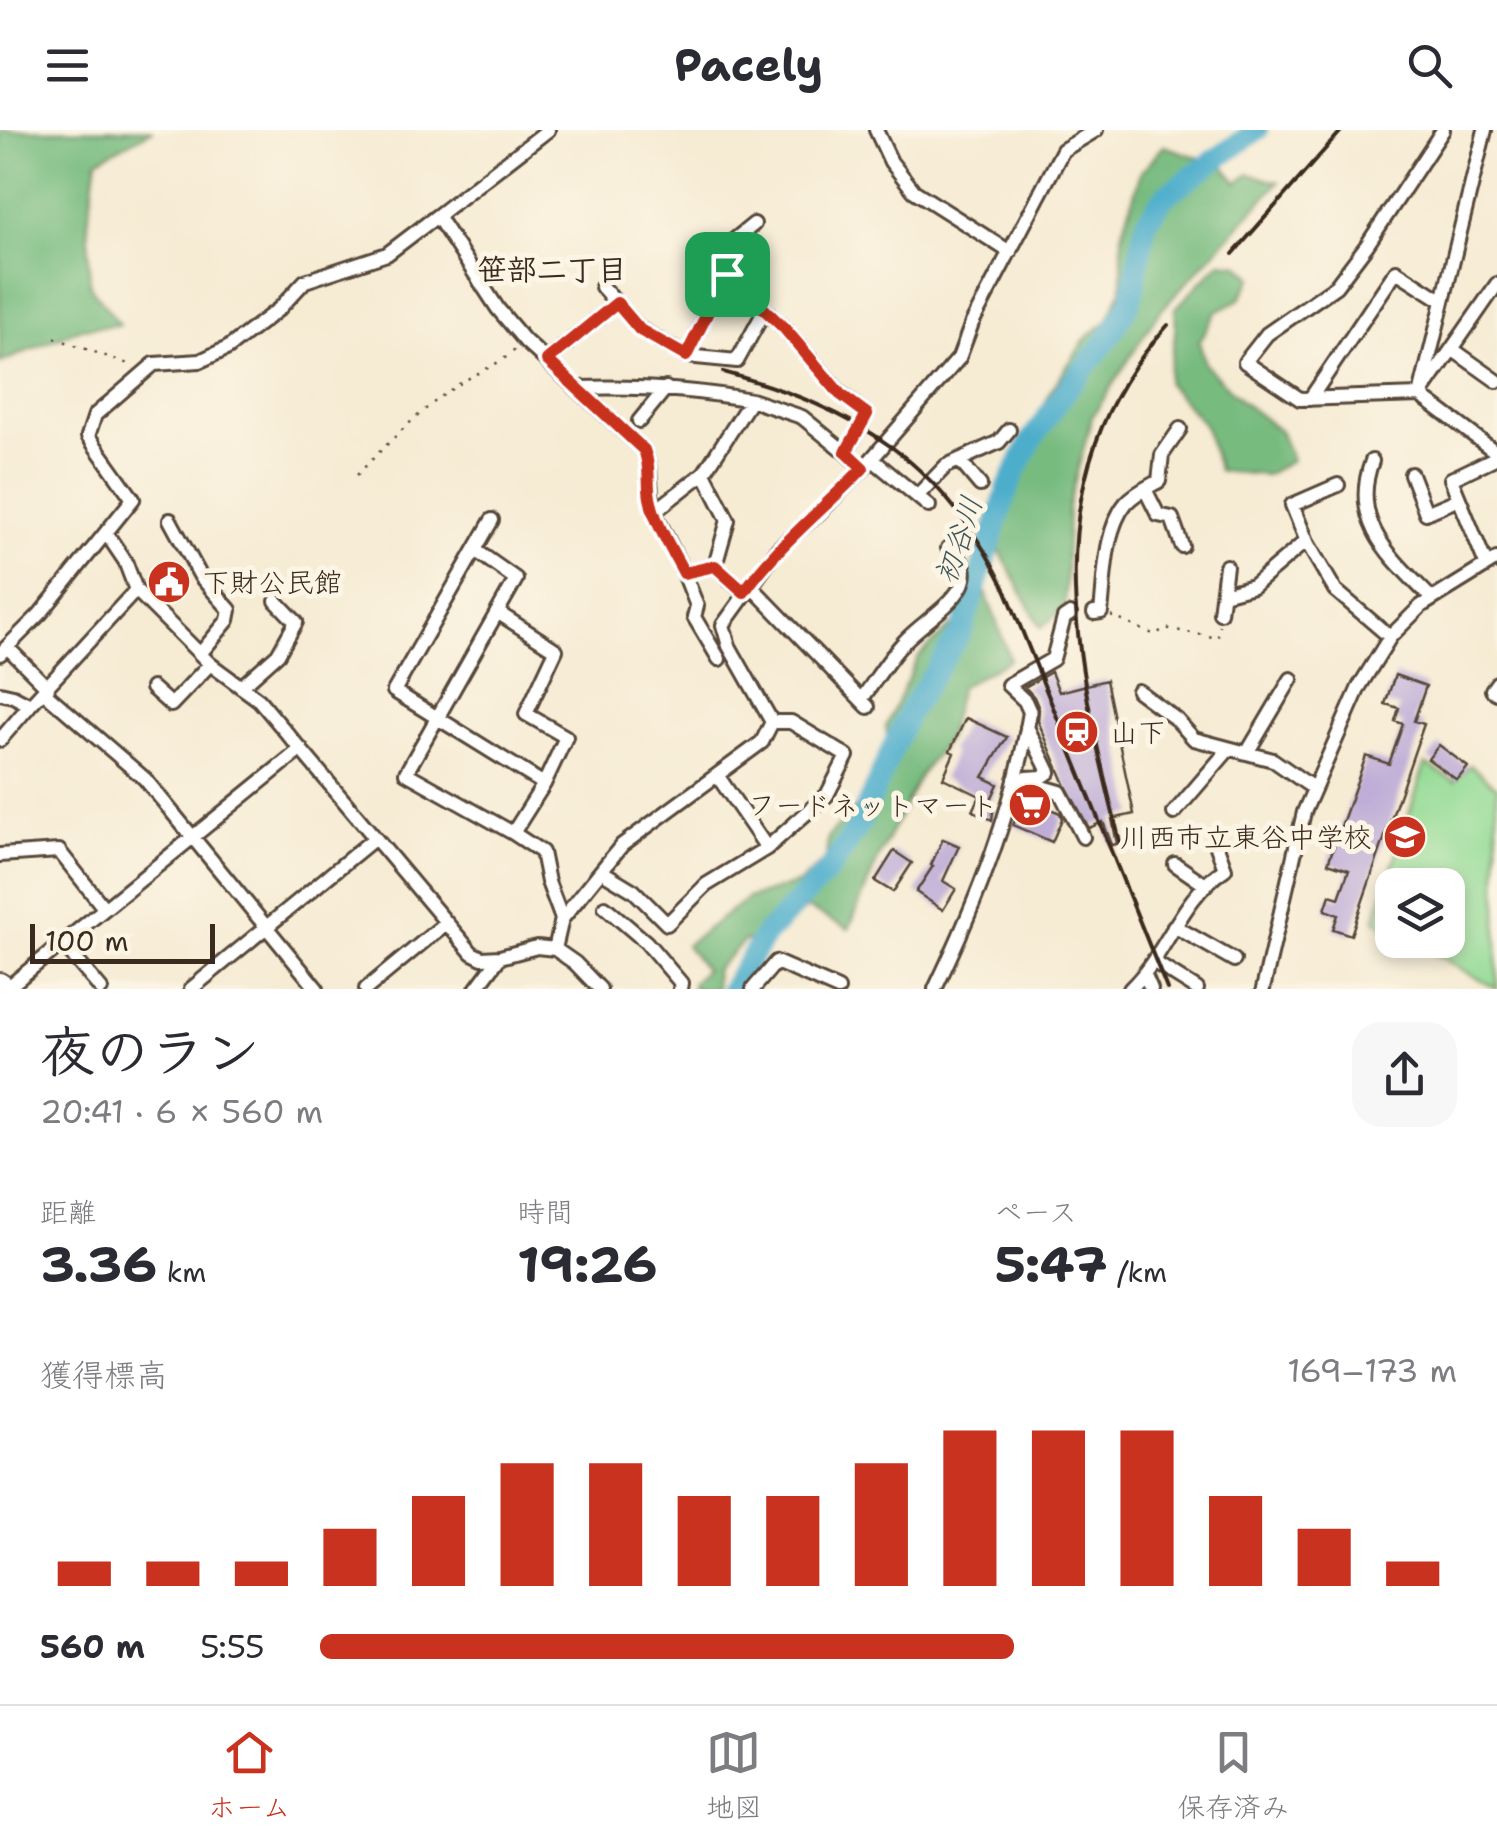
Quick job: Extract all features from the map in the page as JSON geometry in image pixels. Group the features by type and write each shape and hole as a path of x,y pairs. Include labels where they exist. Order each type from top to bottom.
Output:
{"street":[{"path":"318,989 145,779 4,651 40,614 133,499 88,436 95,415 154,364 200,361 228,348 279,309 305,281 387,254 548,130"},
{"path":"876,130 891,162 914,191 1010,252"},
{"path":"772,722 729,646 723,625 778,548 868,464 960,358 972,323 1062,150 1096,130"},
{"path":"1264,989 1304,812 1360,687 1390,637 1431,598 1491,562 1450,479 1497,455 1420,394 1300,399 1246,362 1267,334 1336,286 1443,130"},
{"path":"1420,394 1484,130"},
{"path":"437,216 498,310 644,450 650,464 649,496 654,512 697,606 694,617 719,659"},
{"path":"754,224 715,250 727,274 840,394 867,414 846,452"},
{"path":"1310,399 1396,270 1443,302"},
{"path":"686,356 727,274"},
{"path":"1420,394 1492,301 1497,284"},
{"path":"602,287 640,330 686,356 737,362 765,310"},
{"path":"547,360 617,303"},
{"path":"1452,349 1497,381"},
{"path":"576,388 666,388 751,400 802,418 929,506"},
{"path":"638,422 666,388"},
{"path":"654,512 704,473 751,400"},
{"path":"1098,612 1109,546 1123,506 1159,481 1162,455 1180,428"},
{"path":"918,496 946,466 999,442 1009,430"},
{"path":"959,460 980,485"},
{"path":"1372,461 1364,503 1372,529 1383,547 1431,598"},
{"path":"704,473 728,520 715,566"},
{"path":"1411,474 1426,513 1459,499"},
{"path":"1338,485 1292,505 1306,541 1336,590 1390,637"},
{"path":"1144,489 1158,515 1172,518 1182,546"},
{"path":"152,688 171,705 205,659 230,610 201,577 170,520"},
{"path":"492,520 394,691 544,784"},
{"path":"106,533 125,561 136,590 205,659 259,700 472,953 482,958 537,946 554,950 575,963 600,989"},
{"path":"1223,594 1253,586 1306,541"},
{"path":"684,573 715,566 746,588 865,703 901,644 948,604 959,588 964,559 948,548"},
{"path":"474,550 516,580 406,774 542,852 562,919"},
{"path":"1220,613 1226,566"},
{"path":"0,740 136,590"},
{"path":"241,687 278,654 296,622 276,601"},
{"path":"498,612 556,650 526,714 566,738 544,784 512,833"},
{"path":"935,989 979,888 1015,779 1030,712 1025,701 1008,685 1053,658 1064,618 1070,614"},
{"path":"1247,753 1292,680"},
{"path":"1497,682 1492,690 1497,694"},
{"path":"1138,690 1178,720 1194,739 1273,760 1313,788"},
{"path":"0,693 30,705"},
{"path":"554,950 562,919 622,846 762,742 772,722"},
{"path":"601,871 634,892 667,924 706,885 768,848 828,794 847,756 792,722 772,722"},
{"path":"1015,779 1042,777 1049,772 1027,727"},
{"path":"5,985 300,748"},
{"path":"1174,814 1229,748"},
{"path":"717,776 768,848"},
{"path":"1015,779 1060,792 1083,837"},
{"path":"190,989 375,838"},
{"path":"1130,989 1149,968 1204,884 1225,869 1216,847"},
{"path":"0,855 59,851 104,908"},
{"path":"1176,864 1204,884"},
{"path":"605,907 646,942 681,982 680,989"},
{"path":"366,989 446,923"},
{"path":"1174,926 1234,960"},
{"path":"61,942 101,989"},
{"path":"476,989 500,956"},
{"path":"753,989 776,962 838,989"},
{"path":"1149,968 1151,989"},
{"path":"1149,968 1196,989"}],"path":[{"path":"55,338 147,370"},
{"path":"357,475 413,417 460,383 500,363 526,340"},
{"path":"1098,612 1154,635 1164,628 1218,638"}],"green space":[{"path":"0,130 153,130 97,160 88,221 90,286 120,325 81,328 0,363"},
{"path":"1164,146 1224,166 1237,183 1249,174 1279,182 1157,315 1092,417 1068,506 1065,608 1041,628 998,548 1048,395 1086,338 1107,321 1122,289 1122,234 1141,172"},
{"path":"1220,262 1239,264 1253,277 1240,299 1217,311 1199,341 1205,364 1242,402 1280,431 1292,460 1266,475 1219,471 1204,424 1167,383 1175,338 1175,309"},
{"path":"986,593 1010,659 960,687 947,739 919,777 849,929 807,908 770,940 744,941 715,970 716,989 692,989 693,982 705,970 686,945 748,898 800,883 826,859 828,837 891,769 886,726 918,657"},
{"path":"1425,764 1455,781 1470,765 1497,787 1497,989 1442,958 1465,958 1465,868 1392,868"}],"building":[{"path":"1051,672 1059,692 1106,680 1134,814 1112,819 1117,844 1112,845 1103,822 1089,828 1038,721 1039,709 1025,687"},
{"path":"1395,675 1426,686 1414,721 1424,724 1351,935 1333,929 1338,915 1325,910 1330,895 1339,898 1349,870 1328,863 1366,756 1389,764 1403,724 1395,721 1399,708 1385,704"},
{"path":"966,718 1007,737 983,777 998,784 989,804 994,806 992,820 973,811 980,796 943,778 954,753 950,751"},
{"path":"1439,745 1468,767 1457,780 1428,759"},
{"path":"1025,798 1060,813 1062,819 1052,842 1013,825"},
{"path":"943,839 959,846 943,881 956,889 943,910 916,892 933,866"},
{"path":"894,851 912,863 893,892 875,881"}],"waterway":[{"name":"初谷川","path":"731,989 766,934 829,870 857,829 908,713 961,632 1009,485 1030,442 1107,340 1131,300 1146,222 1165,196 1257,130"}],"railway":[{"path":"1233,254 1342,130"},
{"path":"1121,846 1079,642 1075,575 1079,510 1095,446 1124,384 1168,325"},
{"path":"723,372 815,404 892,447 925,475 982,546 1006,591 1167,989"}],"place":[{"name":"下財公民館","path":"169,582"},
{"name":"山下","path":"1077,732"},
{"name":"フードネットマート","path":"1030,805"},
{"name":"川西市立東谷中学校","path":"1405,837"}],"district":[{"name":"笹部二丁目","path":"552,270"}],"route":[{"path":"727,274 785,329 840,394 867,414 846,452 863,468 778,548 744,592 715,566 684,573 654,512 649,496 650,464 644,450 547,360 617,303 640,330 686,356 727,274"}]}
